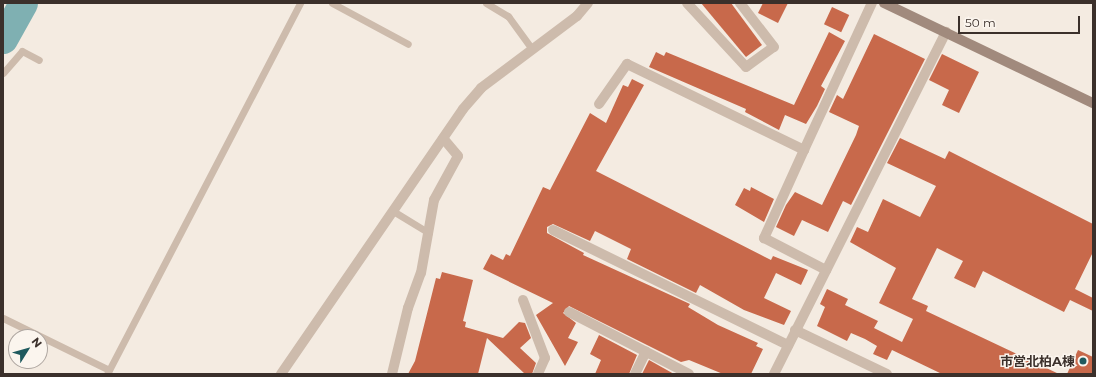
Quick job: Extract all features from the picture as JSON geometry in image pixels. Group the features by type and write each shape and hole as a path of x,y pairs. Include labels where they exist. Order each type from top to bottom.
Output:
{"street":[{"path":"282,374 443,138 481,88 588,3"},
{"path":"687,3 746,68 774,47 740,3"},
{"path":"826,270 764,238 872,3"},
{"path":"884,3 1093,103"},
{"path":"774,374 946,32"},
{"path":"599,104 627,64 804,150"},
{"path":"392,374 429,234 434,200 458,156 443,138"},
{"path":"552,230 788,345"},
{"path":"523,300 545,358 538,374"},
{"path":"569,312 689,374"},
{"path":"795,330 887,374"},
{"path":"635,374 646,351"}],"lane":[{"path":"3,318 108,372 300,3"},
{"path":"332,3 408,44"},
{"path":"486,3 508,16 532,49"},
{"path":"3,73 22,51 39,60"},
{"path":"393,211 429,234"}],"building":[{"path":"701,3 731,3 762,45 746,57"},
{"path":"763,3 788,3 778,23 758,13"},
{"path":"832,7 849,15 841,32 824,24"},
{"path":"829,32 845,41 821,86 825,89 817,106 806,124 785,115 779,130 745,112 746,109 649,67 656,52 664,56 666,52 794,105"},
{"path":"874,34 925,59 851,205 843,201 828,232 802,220 794,236 776,227 786,205 795,192 822,205 856,135 859,126 829,112 837,95 843,99"},
{"path":"942,54 979,72 959,113 942,105 949,90 929,80"},
{"path":"632,79 644,85 596,171 771,260 773,256 808,270 801,285 776,273 764,298 791,311 784,325 744,310 700,285 696,293 627,259 631,249 595,231 590,241 553,224 547,227 547,233 584,253 583,255 690,304 688,307 718,325 758,343 756,346 763,349 751,374 723,374 689,360 681,362 569,306 563,313 576,323 568,338 578,342 565,366 536,315 553,303 483,269 491,254 503,260 506,254 510,256 543,187 550,190 590,113 606,123 623,85 628,87"},
{"path":"900,138 945,159 949,151 1093,224 1093,252 1075,289 1093,298 1093,311 1070,300 1064,312 983,271 975,288 954,278 963,261 937,248 912,299 928,306 926,311 1059,374 942,374 892,350 887,360 873,354 877,346 865,339 851,333 847,341 817,326 825,307 820,304 827,289 848,299 845,305 878,321 874,328 902,342 913,319 879,303 896,268 850,242 857,227 868,232 883,199 920,217 936,186 887,163"},
{"path":"751,187 774,199 764,222 735,205 744,188 750,191"},
{"path":"442,272 473,280 463,321 466,322 465,327 503,338 519,322 525,323 531,338 520,348 536,363 532,374 525,374 487,338 478,374 408,374 415,361 436,278 440,279"},
{"path":"599,335 637,355 629,374 595,374 601,360 590,354"},
{"name":"市営北柏A棟","path":"1078,350 1093,357 1093,374 1067,374"},
{"path":"649,360 674,374 642,374"}],"waterway":[{"path":"3,39 23,3"}],"place":[{"name":"市営北柏A棟","path":"1083,361"}]}
